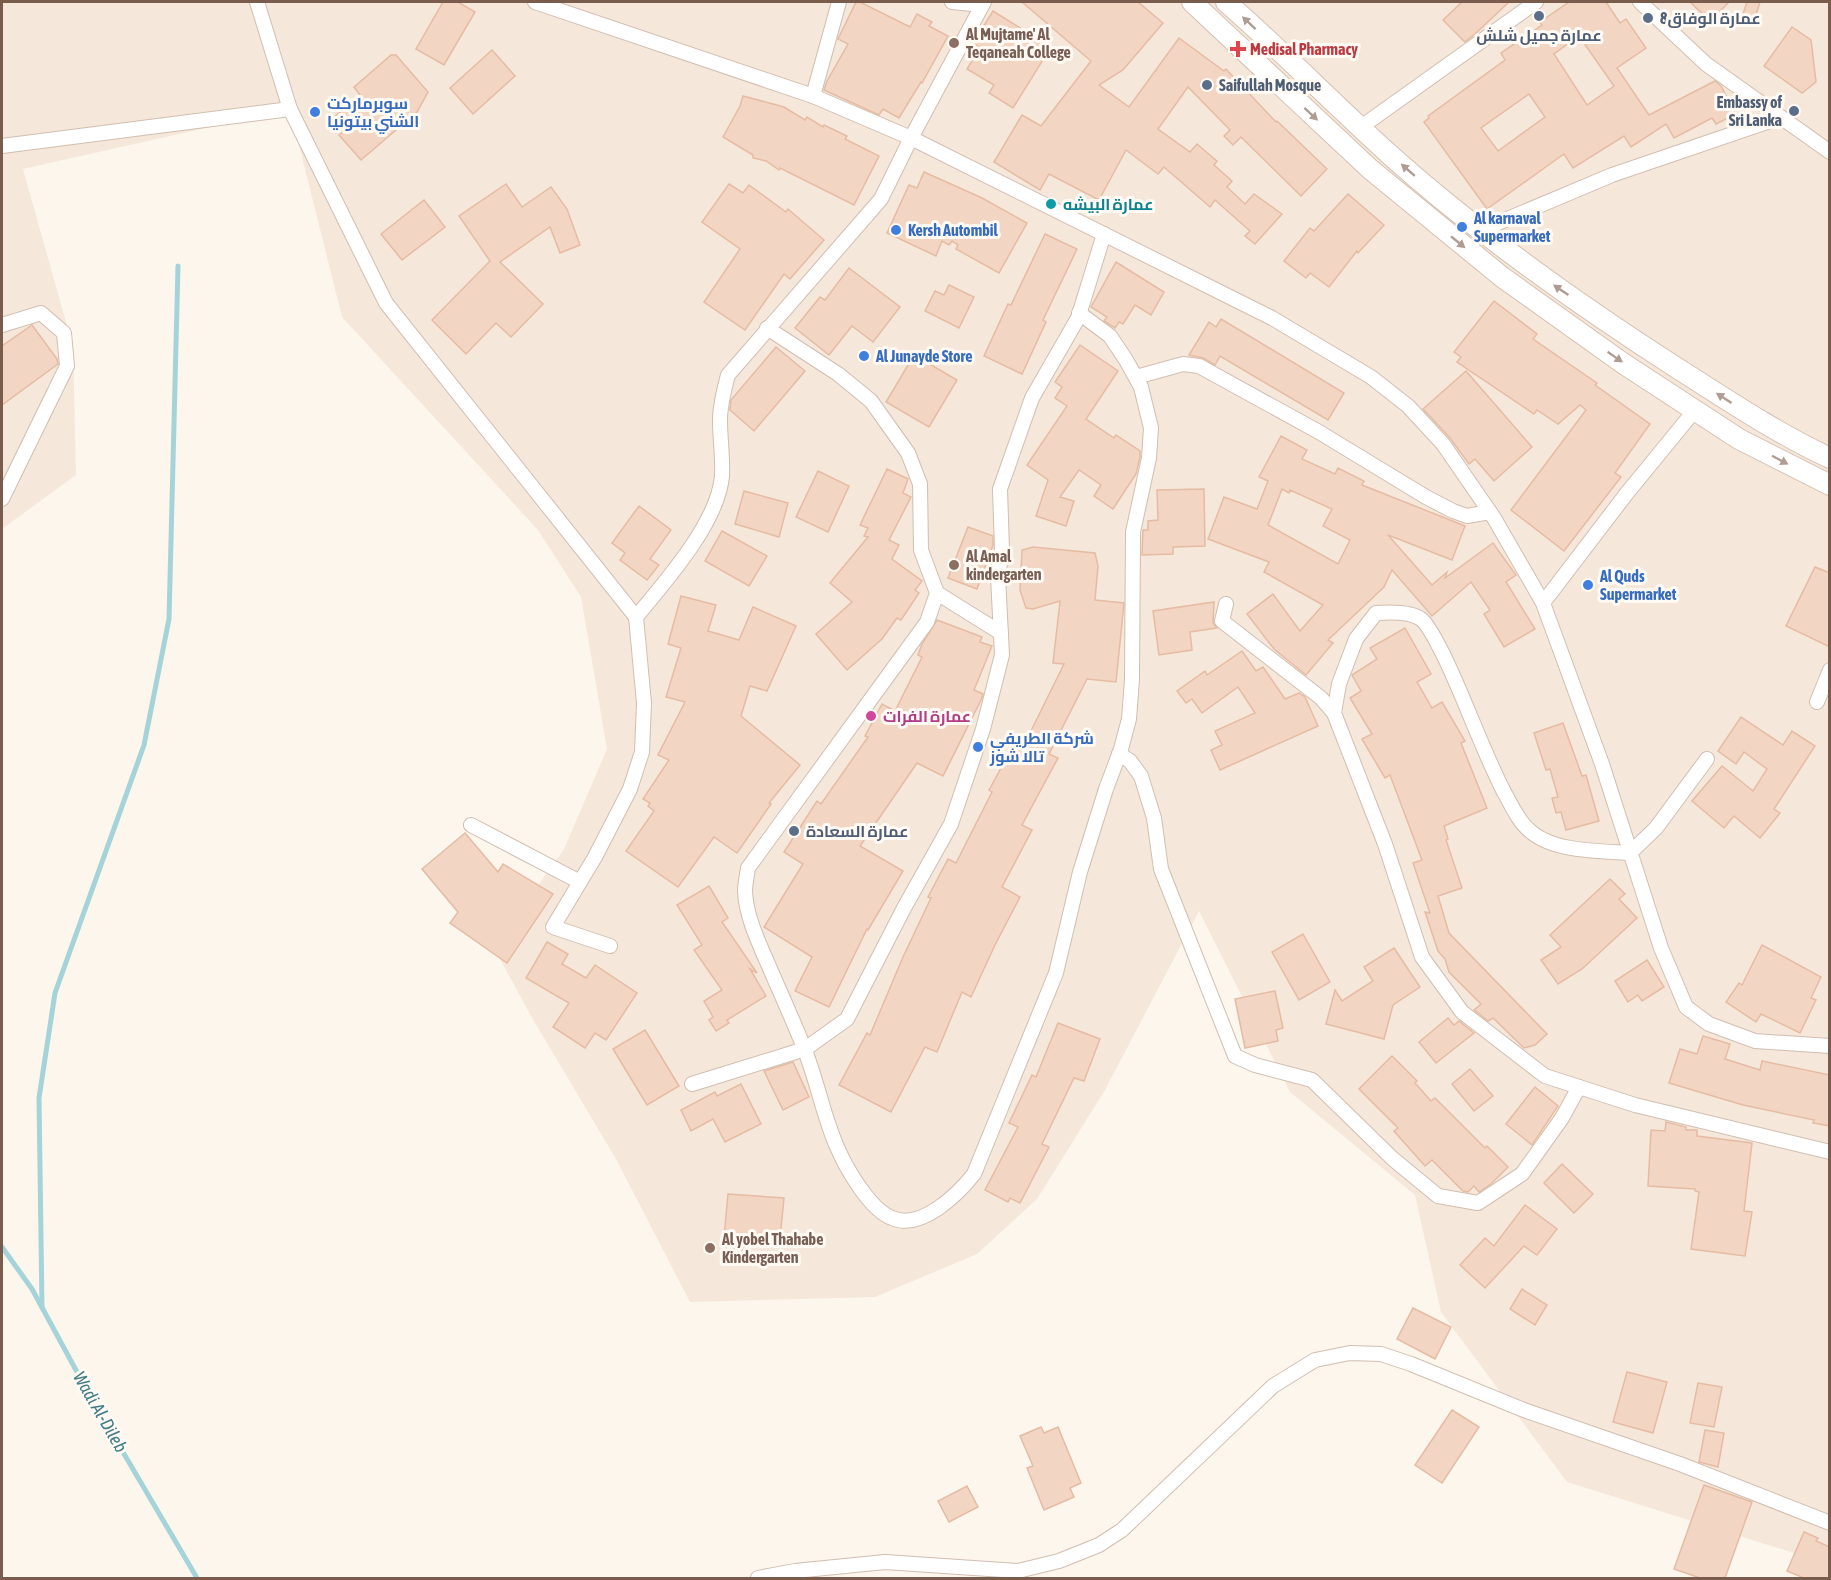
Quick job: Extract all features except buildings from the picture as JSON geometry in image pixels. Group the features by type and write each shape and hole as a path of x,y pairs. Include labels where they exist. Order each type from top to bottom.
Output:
{"main road":[{"path":"1192,2 1370,169 1502,278 1624,364 1739,439 1830,485"},
{"path":"1226,2 1361,128 1479,231 1637,342 1742,410 1830,458"}],"street":[{"path":"257,2 290,109 386,303 636,618 644,703 642,752 630,789 553,927 610,946"},
{"path":"535,2 813,96 911,138 1272,318 1371,377 1408,406 1443,444 1490,512 1543,603 1602,764 1661,948 1686,1007 1709,1024 1755,1041 1830,1046"},
{"path":"813,96 839,2"},
{"path":"636,618 687,555 711,511 722,479 723,451 720,421 722,398 728,375 881,199 983,3 952,2"},
{"path":"1361,128 1536,2"},
{"path":"1640,2 1706,64 1830,152"},
{"path":"2,146 290,109"},
{"path":"1479,231 1612,175 1779,118"},
{"path":"692,1084 805,1049 847,1019 904,908 951,824 983,729 1002,655 998,577 1002,550 1000,489 1032,398 1079,313 1104,234"},
{"path":"2,325 41,313 64,333 67,366 2,499"},
{"path":"937,593 927,622 748,868 745,890 753,929 805,1049 837,1147 856,1180 877,1209 892,1218 905,1221 937,1210 961,1190 974,1174 1056,973 1080,872 1129,719 1132,679 1133,532 1149,458 1151,428 1141,387 1136,377 1110,336 1079,313"},
{"path":"767,328 838,374 871,401 908,453 920,484 921,550 937,593 1001,633"},
{"path":"1136,377 1182,364 1199,366 1319,432 1453,511 1467,516 1490,512"},
{"path":"1543,603 1627,493 1695,410"},
{"path":"1226,604 1222,621 1321,698 1334,714 1384,844 1422,957 1462,1012 1545,1076 1646,1107 1830,1152"},
{"path":"1334,714 1339,684 1356,639 1376,613 1396,612 1421,619 1437,642 1456,681 1490,764 1512,807 1528,830 1549,842 1577,849 1630,853 1656,828 1707,759"},
{"path":"1816,702 1830,670"},
{"path":"1119,754 1130,761 1141,776 1154,818 1161,869 1235,1056 1255,1065 1312,1080 1393,1159 1438,1196 1478,1203 1522,1174 1562,1118 1579,1087"},
{"path":"471,825 580,882"},
{"path":"758,1578 795,1571 885,1562 1018,1571 1059,1561 1098,1545 1122,1530 1273,1386 1315,1360 1350,1353 1381,1354 1411,1364 1524,1410 1680,1464 1830,1523"}],"shaded area":[{"path":"2,2 1829,2 1829,1564 1567,1482 1441,1312 1415,1195 1290,1092 1199,911 1105,1090 1037,1199 977,1254 875,1297 690,1302 616,1159 531,1016 494,948 564,849 607,749 581,597 538,530 342,317 290,109 23,169 73,347 76,475 2,529"}],"waterway":[{"path":"42,1308 39,1098 55,993 144,745 169,619 178,266"},
{"name":"Wadi Al-Dileb","path":"2,1247 32,1289 90,1396 197,1578"}],"place":[{"name":"عمارة جميل شلش","path":"1539,16"},
{"name":"عمارة الوفاق8","path":"1648,18"},
{"name":"Al Mujtame' Al Teqaneah College","path":"954,43"},
{"name":"Medisal Pharmacy","path":"1238,49"},
{"name":"Saifullah Mosque","path":"1207,85"},
{"name":"Embassy of Sri Lanka","path":"1794,111"},
{"name":"سوبرماركت الشني بيتونيا","path":"315,112"},
{"name":"عمارة البيشه","path":"1051,204"},
{"name":"Al karnaval Supermarket","path":"1462,227"},
{"name":"Kersh Autombil","path":"896,230"},
{"name":"Al Junayde Store","path":"864,356"},
{"name":"Al Amal kindergarten","path":"954,565"},
{"name":"Al Quds Supermarket","path":"1588,585"},
{"name":"عمارة الفرات","path":"871,716"},
{"name":"شركة الطريفي تالا شوز","path":"978,747"},
{"name":"عمارة السعادة","path":"794,831"},
{"name":"Al yobel Thahabe Kindergarten","path":"710,1248"}]}
